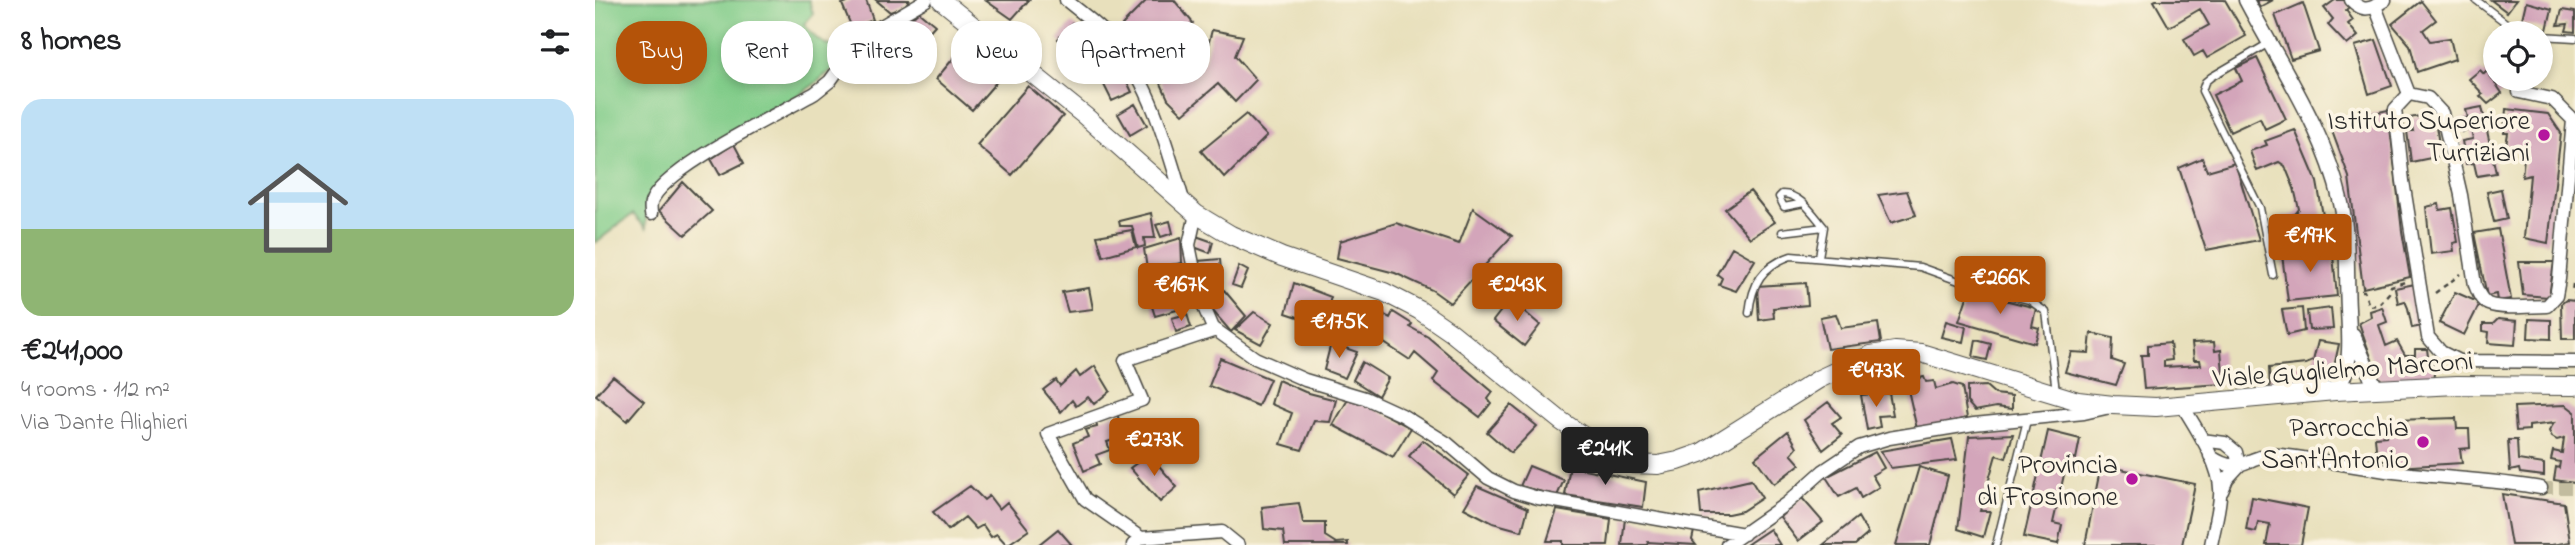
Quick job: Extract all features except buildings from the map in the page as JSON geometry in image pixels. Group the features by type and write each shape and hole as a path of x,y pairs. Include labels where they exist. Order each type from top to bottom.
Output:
{"main road":[{"name":"Viale Guglielmo Marconi","path":"946,1 1085,116 1190,210 1231,235 1282,257 1384,292 1419,310 1451,332 1561,421 1611,456 1634,464 1658,465 1701,453 1819,379 1871,355 1895,351 1921,353 2078,401 2113,405 2182,405 2335,391 2457,385 2575,386"}],"street":[{"path":"651,214 651,202 662,187 686,166 815,93 830,81 861,38 926,0"},
{"path":"1066,0 1117,44 1136,71 1190,210 1189,245 1200,298 1216,330 1255,358 1305,380 1365,398 1402,415 1447,443 1488,478 1514,491 1538,498 1744,534"},
{"path":"2245,0 2323,148 2341,201 2346,228 2349,324 2347,371 2343,382 2335,391"},
{"path":"2351,0 2361,9 2369,9 2380,3 2409,94"},
{"path":"2409,94 2428,98 2442,113 2480,297 2489,304 2547,306 2556,296 2573,120 2552,99 2519,92"},
{"path":"2409,94 2395,109 2428,337 2441,352 2459,361 2575,362"},
{"path":"2349,324 2376,389"},
{"path":"1216,330 1125,360 1142,400 1048,434 1085,499 1137,542 1222,532 1238,545"},
{"path":"1727,545 1787,503 1823,471 1859,447 1889,438 1974,424 2097,412 2113,405"},
{"path":"2182,405 2202,440 2220,481 2211,545"},
{"path":"2202,440 2225,443 2236,452 2239,466"},
{"path":"2220,495 2227,479 2239,466 2256,456 2277,455 2388,471 2493,480 2541,488"},
{"path":"2210,456 2222,465 2239,466"}],"lane":[{"path":"2476,0 2503,21"},
{"path":"2553,37 2575,38"},
{"path":"2269,43 2211,77 2205,82 2202,91 2260,208 2273,275"},
{"path":"1804,203 1824,228 1819,257"},
{"path":"1782,232 1824,228"},
{"path":"1749,313 1756,280 1778,260 1791,256 1920,267 1967,284 2029,300 2046,312 2057,394"},
{"path":"1996,545 2027,420"}],"path":[{"path":"2422,302 2472,266"},
{"path":"2358,292 2364,291 2369,306 2378,305 2392,286 2418,279"}],"green space":[{"path":"595,0 809,0 813,14 807,21 721,21 721,84 813,84 813,35 827,44 827,74 813,85 646,203 646,228 633,214 595,243"}],"tunnel":[{"path":"2541,488 2575,488"}],"place":[{"name":"Istituto Superiore Turriziani","path":"2544,135"},
{"name":"Parrocchia Sant'Antonio","path":"2423,442"},
{"name":"Provincia di Frosinone","path":"2132,479"}]}
